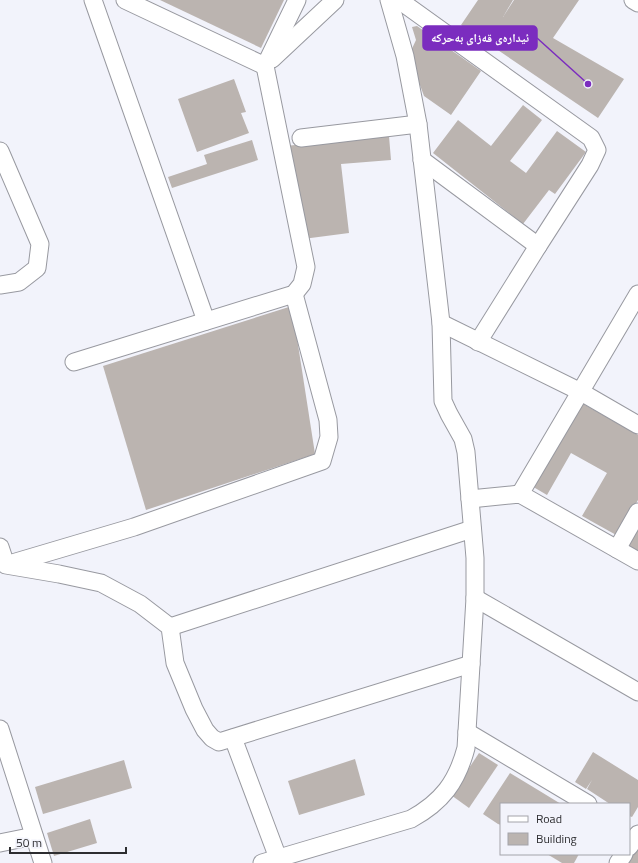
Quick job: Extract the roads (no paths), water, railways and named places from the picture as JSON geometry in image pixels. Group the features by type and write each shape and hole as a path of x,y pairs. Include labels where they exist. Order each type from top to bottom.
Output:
{"street":[{"path":"93,0 206,321"},
{"path":"125,0 265,66"},
{"path":"74,362 294,294 302,284 306,267 265,66 297,0"},
{"path":"265,66 335,0"},
{"path":"233,738 270,861 411,819 425,812 448,790 462,763 466,748 475,598 475,558 465,445 460,432 446,408 444,401 441,323 418,124 405,56 388,0"},
{"path":"398,0 591,138 597,150 590,166 478,342"},
{"path":"633,0 638,3"},
{"path":"301,138 418,124"},
{"path":"0,151 40,244 37,268 20,282 0,285"},
{"path":"422,160 538,246"},
{"path":"3,566 134,527 322,461 329,437 328,420 294,294"},
{"path":"520,494 638,294"},
{"path":"441,323 581,392 638,425"},
{"path":"470,499 520,494 638,561"},
{"path":"617,549 638,512"},
{"path":"170,627 472,529"},
{"path":"0,547 3,566"},
{"path":"3,566 59,574 101,583 140,604 170,627 175,663 194,709 205,730 212,738 219,742 471,664"},
{"path":"475,598 638,692"},
{"path":"0,729 43,863"},
{"path":"467,732 586,803"},
{"path":"0,758 17,782"},
{"path":"630,846 638,834"},
{"path":"0,843 34,836"}],"place":[{"name":"ئیدارەی قەزای بەحرکە","path":"588,84"}]}
